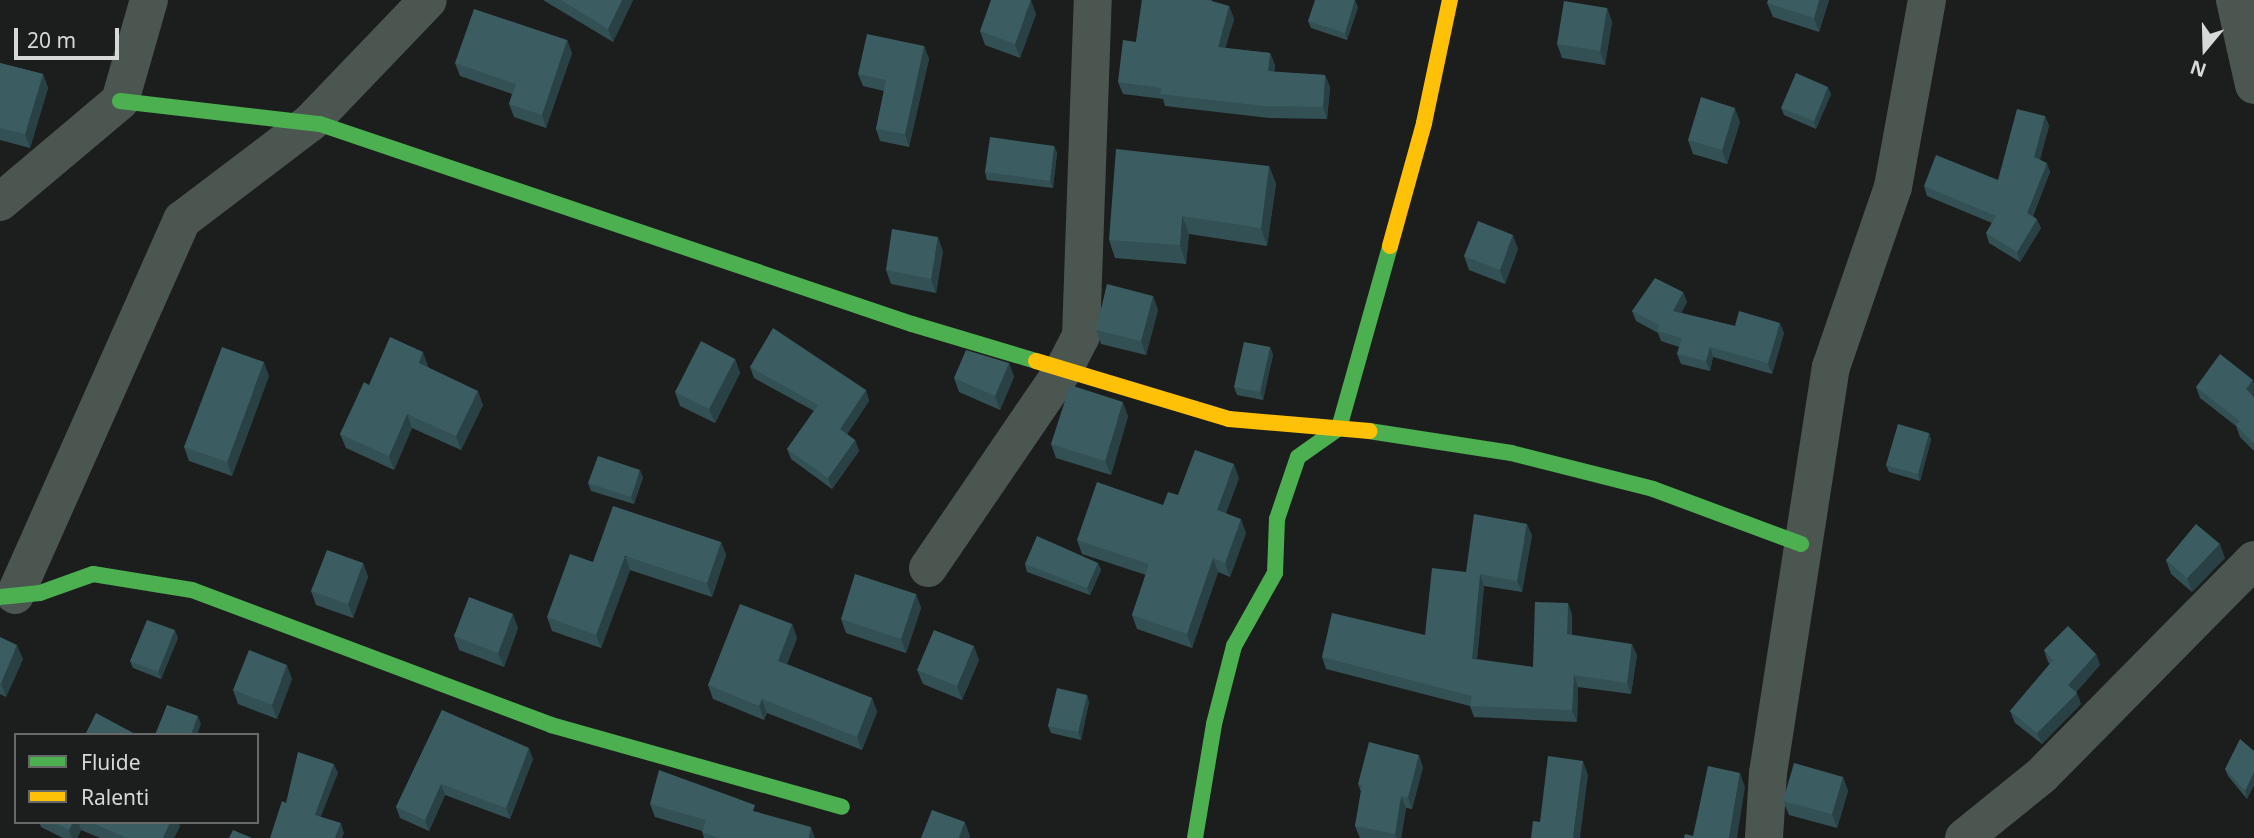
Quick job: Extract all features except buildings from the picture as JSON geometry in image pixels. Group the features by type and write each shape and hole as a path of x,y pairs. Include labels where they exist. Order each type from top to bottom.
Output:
{"street":[{"path":"4,194 120,101 149,0"},
{"path":"8,596 182,220 310,123 428,0"},
{"path":"928,568 1064,369 1081,336 1093,0"},
{"path":"1195,838 1214,724 1234,646 1275,573 1277,519 1298,457 1339,428 1424,124 1450,0"},
{"path":"1764,838 1768,772 1801,544 1831,368 1894,187 1927,0"},
{"path":"2235,0 2254,85"},
{"path":"120,101 310,123 912,324 1229,419 1339,428 1511,453 1627,482 1801,544"},
{"path":"1964,838 2042,775 2254,560"},
{"path":"8,596 40,593 93,574 192,590 551,725 842,807"}],"traffic: fast":[{"path":"120,101 320,124 912,324 1036,361"},
{"path":"1195,838 1214,724 1234,646 1275,573 1277,519 1298,457 1339,428 1390,246"},
{"path":"1369,431 1511,453 1653,489 1801,544"},
{"path":"0,597 40,593 93,574 192,590 551,725 842,807"}],"traffic: slow":[{"path":"1390,246 1424,123 1450,0"},
{"path":"1036,361 1229,419 1369,431"}]}
